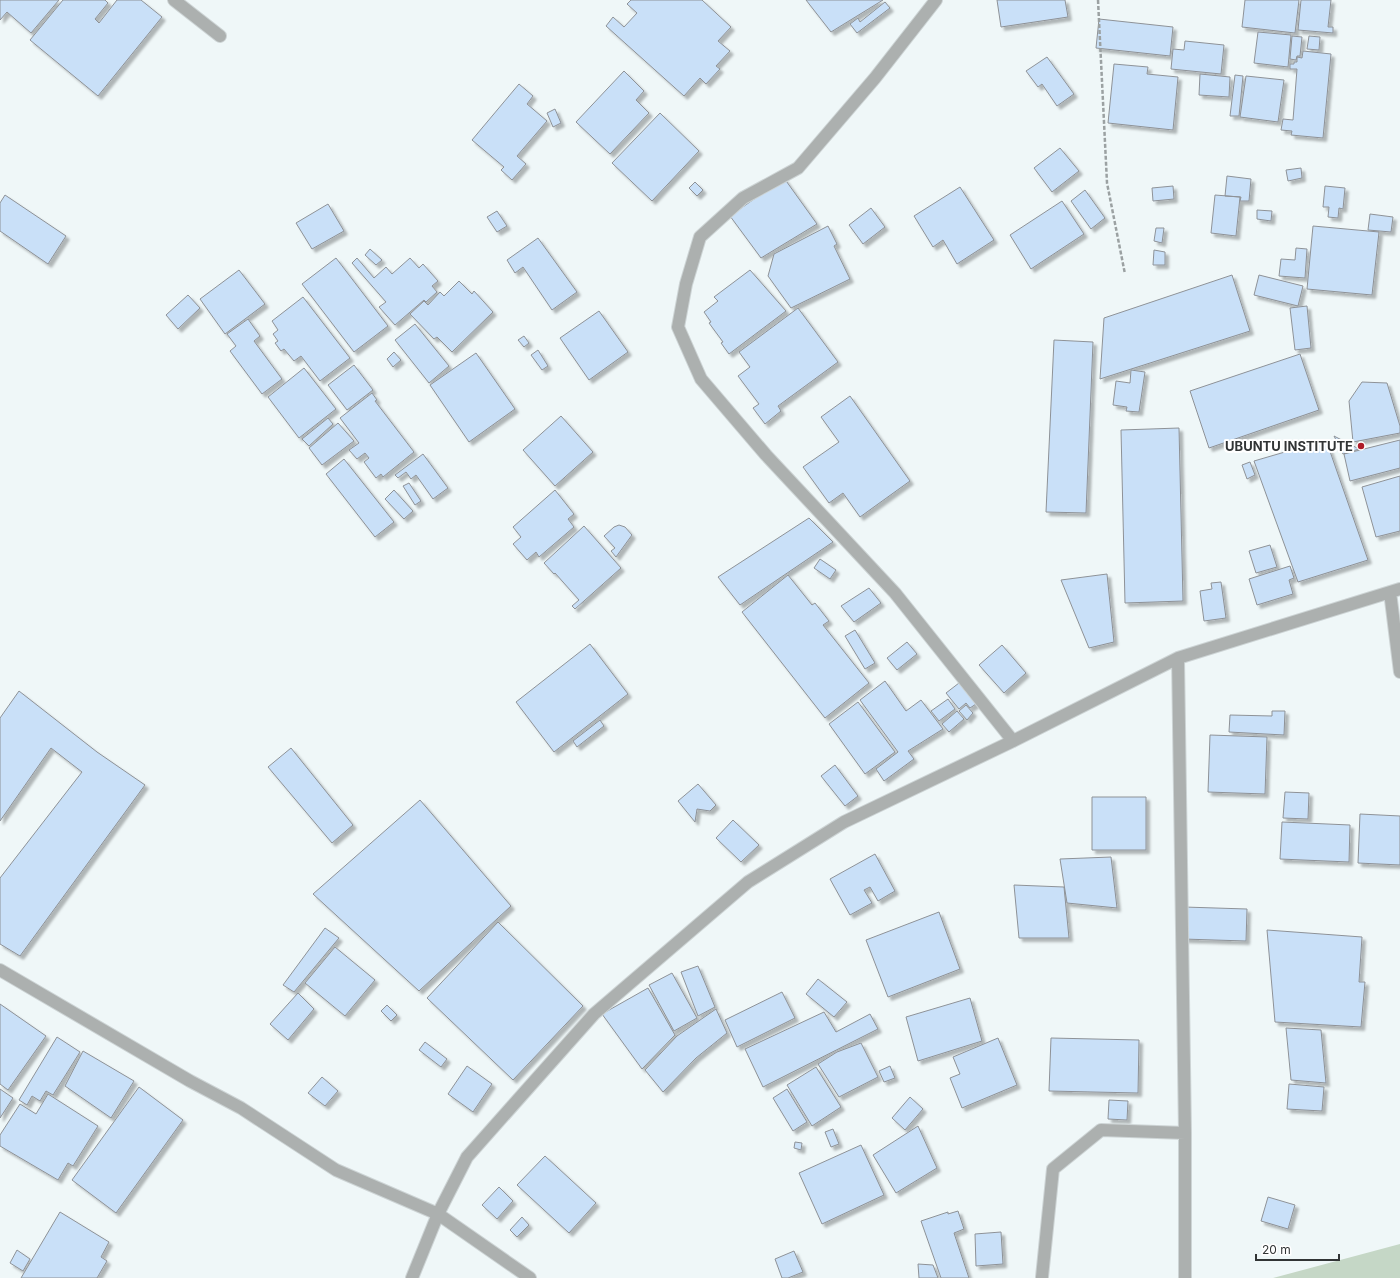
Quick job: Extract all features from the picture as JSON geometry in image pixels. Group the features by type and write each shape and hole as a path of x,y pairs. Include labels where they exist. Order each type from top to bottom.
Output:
{"street":[{"path":"174,0 220,36"},
{"path":"936,0 875,78 798,168 743,198 700,236 686,284 678,327 701,379 766,455 895,593 1013,741"},
{"path":"412,1278 438,1214 467,1157 594,1014 748,882 844,822 1013,741 1178,658 1395,591 1400,672"},
{"path":"1178,658 1185,1133 1185,1278"},
{"path":"0,970 190,1081 241,1108 336,1170 438,1214 530,1278"},
{"path":"1042,1277 1053,1169 1101,1130 1185,1133"}],"path":[{"path":"1098,0 1107,183 1125,274"}],"green space":[{"path":"1400,1244 1400,1278 1273,1278"}],"building":[{"path":"0,0 59,0 31,33 7,12 0,20"},
{"path":"63,0 105,0 108,3 95,19 99,23 117,0 141,0 162,17 98,96 30,40"},
{"path":"631,0 702,0 731,27 718,41 730,51 716,66 720,69 706,84 700,78 684,96 606,26 613,17 624,27 637,13 627,4"},
{"path":"806,0 883,0 831,32"},
{"path":"997,0 1065,0 1068,17 1001,27"},
{"path":"1245,0 1299,0 1295,33 1242,27"},
{"path":"1301,0 1331,0 1328,27 1333,27 1333,33 1298,30"},
{"path":"885,2 890,8 857,33 850,24 858,18 860,22"},
{"path":"1099,19 1173,27 1170,56 1096,48"},
{"path":"1258,32 1291,35 1288,67 1254,63"},
{"path":"1292,36 1302,37 1300,56 1297,56 1296,60 1290,59"},
{"path":"1309,36 1320,37 1319,50 1307,49"},
{"path":"1185,41 1224,45 1221,74 1171,69 1173,49 1184,50"},
{"path":"1303,51 1331,54 1323,138 1291,135 1292,131 1281,130 1283,119 1293,120 1297,69 1290,69 1290,64 1297,62 1297,57 1302,58"},
{"path":"1047,57 1074,94 1057,106 1042,84 1038,87 1026,71"},
{"path":"1114,64 1148,67 1147,74 1178,77 1173,130 1108,123"},
{"path":"624,71 644,91 636,100 649,113 610,154 576,122"},
{"path":"1200,74 1230,77 1229,97 1199,95"},
{"path":"1235,75 1243,76 1239,116 1230,116"},
{"path":"1246,76 1284,80 1278,122 1240,117"},
{"path":"519,84 533,96 527,104 547,121 517,156 526,164 512,180 501,170 504,167 472,140"},
{"path":"555,109 561,123 553,127 547,113"},
{"path":"660,113 699,151 652,201 612,163"},
{"path":"1060,148 1079,171 1052,192 1034,168"},
{"path":"1301,168 1302,178 1288,181 1286,170"},
{"path":"1227,176 1251,179 1249,201 1240,201 1241,197 1225,196"},
{"path":"784,178 817,224 761,258 730,216"},
{"path":"695,182 703,190 697,196 689,188"},
{"path":"1173,186 1174,199 1153,201 1152,188"},
{"path":"1325,186 1345,188 1343,209 1339,208 1338,218 1328,217 1329,207 1323,207"},
{"path":"960,187 994,240 957,264 943,240 933,247 914,216"},
{"path":"1085,190 1105,218 1091,229 1071,201"},
{"path":"5,195 66,236 48,264 0,231 0,203"},
{"path":"1215,195 1240,197 1236,236 1211,233"},
{"path":"1062,201 1084,234 1031,269 1010,235"},
{"path":"328,204 344,231 312,249 296,223"},
{"path":"871,208 885,227 863,244 849,225"},
{"path":"1257,210 1272,211 1271,221 1257,219"},
{"path":"497,211 507,226 497,232 487,217"},
{"path":"1370,214 1393,217 1391,232 1368,230"},
{"path":"828,226 837,244 834,246 850,279 791,308 768,276 774,254"},
{"path":"1313,226 1379,232 1372,295 1307,289"},
{"path":"1156,228 1164,228 1162,243 1154,241"},
{"path":"538,238 577,292 552,310 523,267 515,273 507,260"},
{"path":"1296,248 1307,249 1305,278 1279,276 1281,259 1295,260"},
{"path":"370,249 382,260 376,265 365,255"},
{"path":"1154,250 1165,252 1165,265 1153,265"},
{"path":"336,258 388,326 354,352 302,284"},
{"path":"357,258 374,278 386,267 392,274 410,258 419,268 423,264 438,281 432,286 437,292 426,302 424,300 395,325 379,307 386,302 352,263"},
{"path":"239,270 265,304 225,334 200,299"},
{"path":"750,270 786,311 729,354 721,343 723,342 709,323 711,322 704,312 718,301 714,297"},
{"path":"1232,275 1250,331 1100,379 1104,318"},
{"path":"1259,275 1303,286 1298,306 1254,295"},
{"path":"459,281 472,294 474,291 493,312 452,352 437,337 434,339 410,314 424,301 428,305 440,292 444,296"},
{"path":"188,295 200,308 178,329 166,315"},
{"path":"303,297 350,358 320,381 301,356 294,361 284,349 281,351 275,343 278,341 273,334 278,330 272,321"},
{"path":"1307,306 1311,348 1295,350 1290,308"},
{"path":"798,308 838,362 778,406 781,411 765,424 753,408 759,404 738,376 750,367 739,352"},
{"path":"599,311 628,352 589,380 560,338"},
{"path":"248,319 260,336 254,341 282,379 262,394 230,351 236,346 227,334"},
{"path":"415,324 449,366 429,383 395,340"},
{"path":"524,336 529,343 524,347 518,340"},
{"path":"1054,340 1093,342 1086,513 1046,512"},
{"path":"538,350 548,366 542,370 531,355"},
{"path":"394,352 401,360 393,367 387,359"},
{"path":"476,353 515,409 469,442 430,385"},
{"path":"1300,354 1319,410 1209,448 1190,391"},
{"path":"354,365 373,390 347,410 328,385"},
{"path":"304,368 336,409 299,438 268,397"},
{"path":"1131,370 1145,372 1139,412 1126,411 1127,407 1113,405 1116,381 1130,383"},
{"path":"1362,382 1387,383 1400,426 1400,433 1353,442 1349,401"},
{"path":"372,393 377,400 375,401 414,452 383,477 381,474 376,478 364,462 369,458 365,453 357,459 349,450 359,443 340,418"},
{"path":"850,396 910,481 860,517 843,493 829,503 803,467 839,442 821,417"},
{"path":"561,416 593,452 555,486 523,450"},
{"path":"328,418 333,424 309,446 302,439"},
{"path":"338,423 354,441 322,465 309,448"},
{"path":"1179,428 1183,601 1125,603 1121,430"},
{"path":"1334,436 1359,449 1343,454"},
{"path":"1326,440 1368,560 1298,582 1254,461"},
{"path":"1400,440 1400,468 1350,481 1344,454"},
{"path":"423,454 448,488 433,499 416,475 411,479 406,472 398,478 395,475"},
{"path":"344,459 394,522 375,537 326,474"},
{"path":"1250,462 1255,475 1247,479 1242,465"},
{"path":"1400,476 1400,531 1376,537 1362,487"},
{"path":"409,483 421,501 415,505 403,486"},
{"path":"394,490 413,511 404,519 385,499"},
{"path":"555,490 574,514 568,519 574,527 539,557 536,552 527,560 513,544 521,537 513,527"},
{"path":"809,518 833,542 740,605 718,577"},
{"path":"619,525 625,527 632,535 616,557 611,551 615,548 604,536 614,527"},
{"path":"584,526 621,568 575,609 572,606 579,600 544,563"},
{"path":"1270,545 1277,567 1256,573 1249,551"},
{"path":"820,559 836,570 830,579 814,568"},
{"path":"1290,566 1294,578 1289,580 1293,594 1257,605 1249,579"},
{"path":"1107,574 1114,642 1089,648 1061,580"},
{"path":"788,575 812,605 815,603 829,621 823,625 869,683 825,718 742,612"},
{"path":"1221,582 1226,618 1204,621 1200,591 1212,589 1211,583"},
{"path":"869,588 881,603 854,622 841,606"},
{"path":"855,630 875,663 865,669 845,636"},
{"path":"907,642 917,654 897,670 887,658"},
{"path":"590,644 628,694 554,752 516,702"},
{"path":"1002,645 1026,673 1004,693 979,665"},
{"path":"885,681 906,711 921,700 943,729 908,751 914,759 884,781 876,769 898,752 860,700"},
{"path":"959,683 976,704 970,708 966,703 959,709 946,693"},
{"path":"19,691 97,752 145,785 20,956 0,944 0,878 82,772 51,748 0,821 0,718"},
{"path":"948,699 955,709 939,721 931,711"},
{"path":"858,702 895,752 865,774 829,724"},
{"path":"966,705 973,713 967,720 959,711"},
{"path":"957,711 964,719 949,732 942,724"},
{"path":"1272,711 1285,711 1284,735 1229,732 1230,715 1272,716"},
{"path":"600,720 604,726 577,747 573,741"},
{"path":"1210,735 1267,737 1265,794 1208,792"},
{"path":"291,748 353,825 332,843 268,767"},
{"path":"835,765 858,796 845,806 821,776"},
{"path":"698,784 716,805 710,811 697,809 695,822 678,801"},
{"path":"1285,792 1309,793 1308,819 1283,818"},
{"path":"1092,797 1146,797 1146,850 1092,850"},
{"path":"420,800 511,906 419,991 313,894"},
{"path":"1360,814 1400,816 1400,865 1358,863"},
{"path":"733,820 759,845 741,862 716,838"},
{"path":"1282,822 1350,825 1349,862 1280,859"},
{"path":"875,854 895,891 878,901 870,887 864,890 872,903 850,915 830,879"},
{"path":"1111,857 1117,908 1067,903 1060,859"},
{"path":"1014,885 1064,887 1069,938 1019,938"},
{"path":"1184,907 1247,909 1246,941 1183,939"},
{"path":"939,912 960,969 888,997 866,940"},
{"path":"498,922 583,1006 513,1080 427,998"},
{"path":"325,928 339,938 294,992 283,985"},
{"path":"1267,930 1362,937 1359,982 1365,982 1361,1027 1275,1022"},
{"path":"335,947 375,980 345,1016 305,983"},
{"path":"698,966 715,1007 698,1016 681,972"},
{"path":"672,973 697,1018 674,1031 649,985"},
{"path":"818,979 847,1002 834,1017 806,994"},
{"path":"648,988 675,1035 642,1069 602,1014"},
{"path":"782,992 795,1018 737,1047 725,1020"},
{"path":"298,993 314,1009 288,1040 270,1024"},
{"path":"970,998 982,1041 918,1061 906,1017"},
{"path":"0,1004 46,1036 8,1090 0,1084"},
{"path":"387,1005 397,1015 391,1021 381,1011"},
{"path":"716,1009 727,1033 696,1058 663,1092 645,1070 677,1036"},
{"path":"824,1012 836,1032 870,1014 878,1029 763,1087 745,1049"},
{"path":"1286,1028 1321,1030 1326,1083 1291,1080"},
{"path":"57,1037 80,1052 53,1095 46,1091 40,1101 32,1096 27,1105 19,1100"},
{"path":"998,1038 1017,1085 962,1108 950,1078 960,1074 953,1057"},
{"path":"1051,1038 1139,1040 1138,1093 1049,1091"},
{"path":"425,1042 447,1059 441,1067 419,1050"},
{"path":"861,1043 878,1077 839,1097 818,1064 837,1052"},
{"path":"83,1051 134,1081 111,1118 65,1086"},
{"path":"467,1066 492,1084 473,1112 448,1094"},
{"path":"890,1066 895,1078 884,1082 879,1071"},
{"path":"816,1067 841,1107 812,1126 787,1085"},
{"path":"322,1077 338,1091 325,1106 308,1093"},
{"path":"1289,1084 1324,1087 1322,1111 1287,1109"},
{"path":"139,1087 183,1120 116,1213 72,1180"},
{"path":"0,1089 13,1098 0,1118"},
{"path":"787,1089 807,1122 793,1131 773,1098"},
{"path":"48,1094 98,1126 73,1166 68,1163 58,1180 0,1146 0,1135 20,1104 36,1114"},
{"path":"910,1097 923,1109 905,1130 892,1118"},
{"path":"1109,1100 1128,1101 1127,1120 1108,1119"},
{"path":"918,1126 937,1168 896,1193 873,1155"},
{"path":"833,1129 839,1144 831,1147 825,1132"},
{"path":"795,1142 802,1143 801,1150 794,1148"},
{"path":"861,1145 884,1195 822,1224 799,1173"},
{"path":"545,1156 596,1203 569,1233 517,1185"},
{"path":"499,1187 513,1201 497,1219 482,1205"},
{"path":"1268,1197 1295,1205 1288,1229 1261,1221"},
{"path":"958,1211 964,1229 954,1233 969,1278 941,1278 921,1221 948,1212 948,1214"},
{"path":"60,1212 109,1242 101,1257 107,1261 97,1278 21,1278"},
{"path":"522,1217 529,1225 517,1237 510,1230"},
{"path":"1001,1232 1003,1264 976,1266 975,1234"},
{"path":"17,1250 30,1259 23,1271 10,1263"},
{"path":"794,1251 803,1272 788,1278 782,1278 775,1259"},
{"path":"918,1264 933,1265 938,1278 919,1278"}],"place":[{"name":"UBUNTU INSTITUTE","path":"1361,446"}]}
